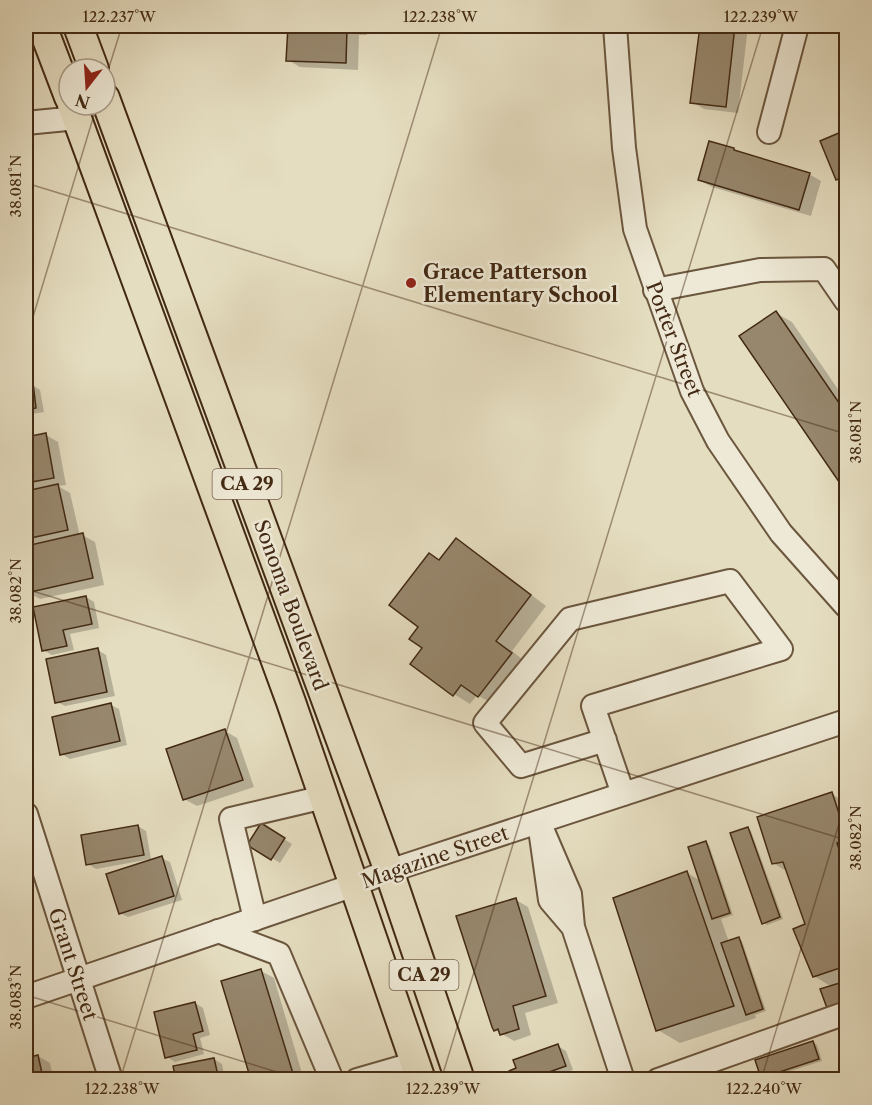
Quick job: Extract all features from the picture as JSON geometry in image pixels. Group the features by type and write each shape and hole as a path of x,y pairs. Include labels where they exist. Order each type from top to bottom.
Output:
{"main road":[{"name":"Sonoma Boulevard","path":"42,26 57,65"},
{"path":"78,26 90,57"},
{"name":"Sonoma Boulevard","path":"77,117 279,669 418,1071"},
{"name":"Sonoma Boulevard","path":"112,117 388,871 460,1080"}],"street":[{"name":"Porter Street","path":"615,26 624,148 635,229 692,392 718,441 781,533 846,606"},
{"path":"769,132 797,26"},
{"path":"26,123 57,112"},
{"path":"655,290 760,270 824,269 846,301"},
{"path":"605,740 521,766 485,723 570,619 730,581 781,649 593,706 605,740 623,794"},
{"name":"Magazine Street","path":"26,997 354,885 388,871 846,721"},
{"path":"255,919 231,819 324,798"},
{"name":"Grant Street","path":"26,814 111,1080"},
{"path":"539,822 570,894 573,927 623,1080"},
{"path":"218,931 279,954 332,1080"},
{"path":"658,1080 846,1013"},
{"path":"357,1080 418,1071"}],"building":[{"path":"288,26 355,26 355,29 347,29 346,63 286,61"},
{"path":"700,26 735,26 726,107 690,103"},
{"path":"846,130 846,176 836,180 820,141"},
{"path":"709,141 810,173 799,210 698,180"},
{"path":"776,311 846,413 846,492 739,336"},
{"path":"33,383 36,408 26,410 26,384"},
{"path":"46,433 54,478 26,483 26,437"},
{"path":"58,484 68,530 26,539 26,491"},
{"path":"83,533 93,578 26,593 26,546"},
{"path":"456,538 531,595 496,641 512,653 478,697 461,685 453,696 410,664 422,648 409,639 418,627 389,605 429,553 439,560"},
{"path":"86,596 92,624 63,630 67,646 42,651 33,607"},
{"path":"98,648 107,692 55,703 46,659"},
{"path":"111,703 120,741 60,755 52,717"},
{"path":"225,729 243,780 183,800 166,749"},
{"path":"832,792 846,835 846,838 837,843 846,870 846,966 813,977 793,929 805,924 783,862 772,864 757,817"},
{"path":"261,823 285,838 271,860 247,845"},
{"path":"138,825 144,855 86,865 81,835"},
{"path":"748,827 780,917 762,924 730,833"},
{"path":"706,841 730,913 712,919 688,847"},
{"path":"162,856 174,896 119,914 106,874"},
{"path":"687,871 734,1006 656,1031 613,898"},
{"path":"516,898 546,996 513,1006 519,1029 500,1035 498,1029 494,1031 492,1027 456,916"},
{"path":"739,937 763,1009 746,1015 721,943"},
{"path":"261,969 295,1080 251,1080 221,981"},
{"path":"846,981 846,1001 827,1008 820,989"},
{"path":"195,1002 203,1031 193,1034 197,1050 165,1058 154,1012"},
{"path":"813,1041 819,1059 761,1078 755,1060"},
{"path":"558,1044 566,1066 527,1080 512,1080 509,1071 516,1068 513,1060"},
{"path":"38,1055 43,1078 56,1074 58,1080 26,1080 26,1058"},
{"path":"214,1058 219,1080 176,1080 173,1066"}],"place":[{"name":"Grace Patterson Elementary School","path":"411,283"}]}
